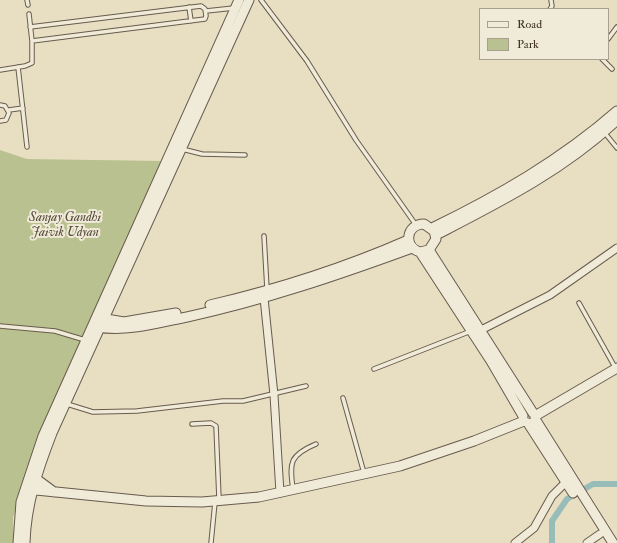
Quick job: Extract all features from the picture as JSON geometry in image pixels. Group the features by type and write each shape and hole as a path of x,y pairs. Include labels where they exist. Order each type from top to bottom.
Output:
{"street":[{"path":"18,543 28,489 43,436 90,342 181,149 247,0"},
{"path":"99,323 237,4"},
{"path":"434,231 547,165 594,131 617,111"},
{"path":"434,231 526,187 553,170 604,132 617,120"},
{"path":"434,231 424,224 416,225 410,231 417,247 471,331 530,418"},
{"path":"99,323 141,320 266,295 369,257 435,244 434,231"},
{"path":"417,247 481,330 530,418 570,484 613,543"},
{"path":"481,330 550,295 617,248"},
{"path":"266,295 280,493"},
{"path":"32,476 66,404 90,342"},
{"path":"28,489 146,501 217,501 259,497 280,493 400,466 474,441 530,418 616,369"},
{"path":"32,476 56,493"},
{"path":"515,543 534,528 552,496 570,484"},
{"path":"26,501 56,493"},
{"path":"580,499 606,543"},
{"path":"26,501 26,543"},
{"path":"587,543 600,534"}],"lane":[{"path":"27,0 28,5"},
{"path":"261,0 307,61 356,140 416,225"},
{"path":"551,0 551,8"},
{"path":"206,11 237,4"},
{"path":"30,27 200,6 206,11"},
{"path":"190,7 191,21"},
{"path":"32,41 204,19 206,11"},
{"path":"0,70 28,66 33,62 29,14"},
{"path":"609,38 617,27"},
{"path":"603,60 612,69"},
{"path":"18,67 27,147"},
{"path":"0,105 5,106 9,110"},
{"path":"9,110 23,108"},
{"path":"0,121 8,118 9,110"},
{"path":"604,132 617,148"},
{"path":"181,149 202,154 245,155"},
{"path":"264,236 266,295"},
{"path":"579,303 616,369"},
{"path":"0,326 54,331 90,342"},
{"path":"374,369 471,331"},
{"path":"66,404 93,412 124,412 244,401 274,395 306,386"},
{"path":"343,398 365,475"},
{"path":"192,424 211,424 216,426 217,501 211,543"},
{"path":"293,490 291,469 294,458 303,450 316,444"}],"green space":[{"name":"Sanjay Gandhi Jaivik Udyan","path":"0,150 27,159 164,161 62,392 13,517 14,543 0,543"}],"waterway":[{"path":"552,543 552,521 567,499 593,484 617,484"}]}
